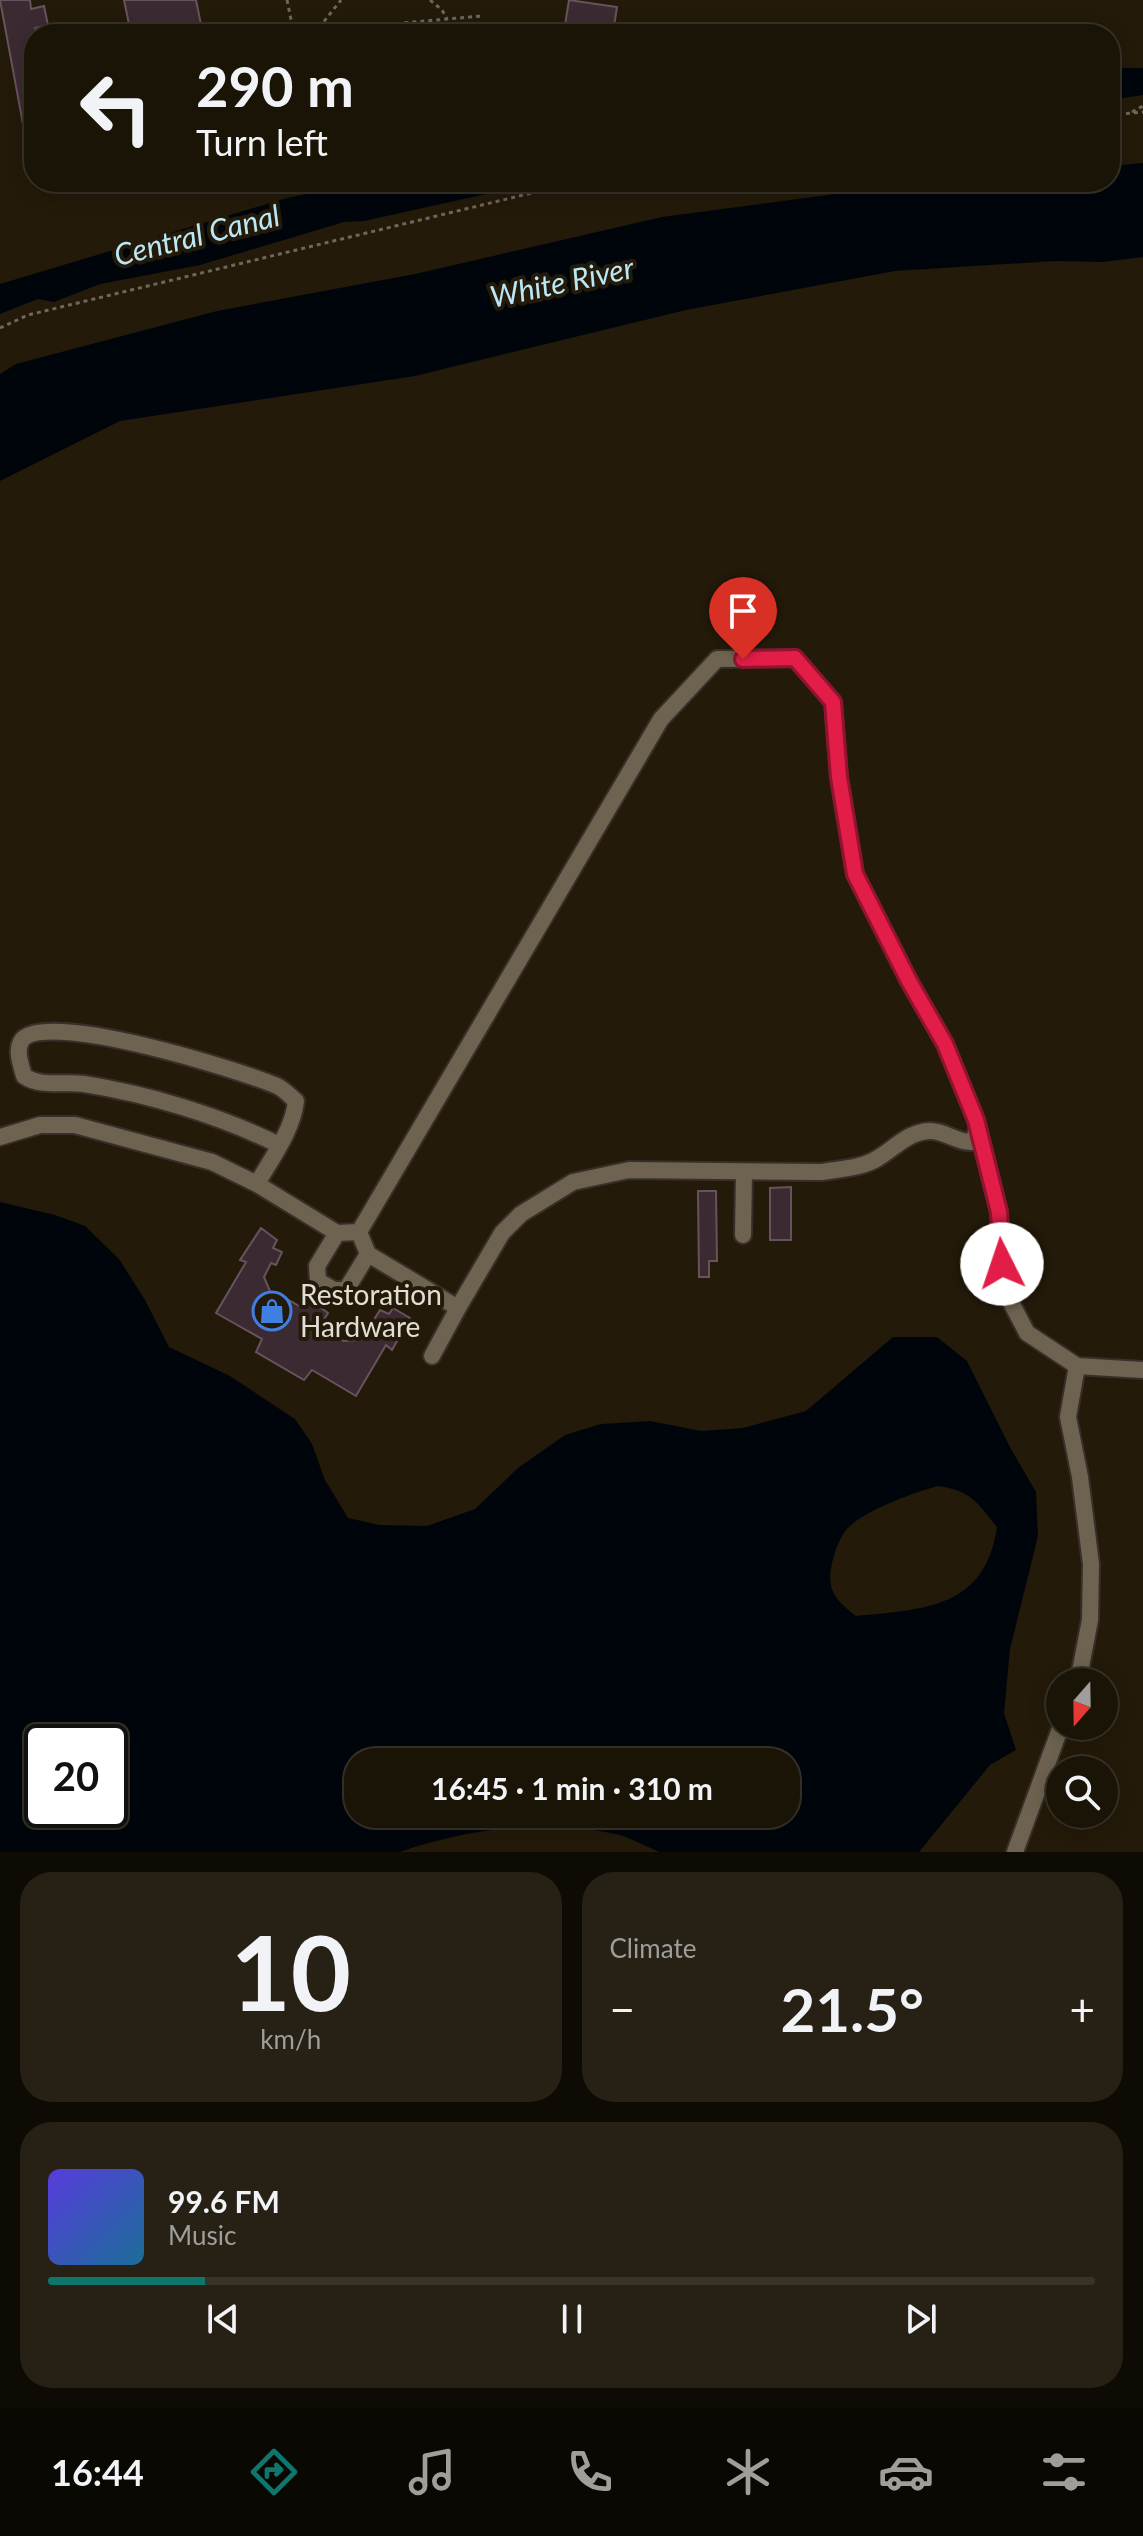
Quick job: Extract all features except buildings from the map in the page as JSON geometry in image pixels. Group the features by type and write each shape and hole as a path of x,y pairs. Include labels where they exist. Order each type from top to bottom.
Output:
{"lane":[{"path":"359,1232 661,719 717,659 795,658 833,702 839,777 855,874 945,1044 978,1129 999,1212 1004,1289 1027,1333 1077,1366 1143,1370"},
{"path":"257,1184 279,1145 294,1114 296,1101 281,1087 185,1056 80,1032 34,1032 22,1041 18,1054 24,1076 35,1083 81,1083 140,1096 242,1126 279,1145"},
{"path":"0,1137 40,1125 75,1125 212,1162 257,1184 337,1233 359,1232"},
{"path":"432,1356 502,1233 521,1214 573,1182 629,1170 822,1172 877,1160 910,1136 929,1131 972,1142 978,1129"},
{"path":"966,1142 987,1166"},
{"path":"743,1235 744,1172"},
{"path":"359,1232 368,1254 458,1308"},
{"path":"337,1233 317,1266 318,1281 334,1290 346,1290 368,1254"},
{"path":"1077,1366 1068,1417 1080,1477 1091,1564 1090,1620 1081,1668"},
{"path":"1015,1852 1056,1740"}],"path":[{"path":"287,0 292,24"},
{"path":"322,24 341,0"},
{"path":"430,0 447,19"},
{"path":"399,24 482,16"},
{"path":"1129,113 1143,106"},
{"path":"1120,114 1143,112"},
{"path":"0,328 28,315 536,192"}],"water":[{"path":"1120,68 1143,68 1143,95 1120,98"},
{"name":"White River","path":"1143,163 1143,257 1103,262 1055,261 895,271 686,310 415,376 120,421 0,481 0,374 16,364 217,311 415,274 662,217 850,192 1120,192 1120,165"},
{"name":"Central Canal","path":"317,192 495,192 364,221 344,222 200,265 100,284 54,302 38,299 0,314 0,284 287,198"},
{"path":"0,1202 55,1215 85,1226 119,1259 169,1347 230,1376 295,1419 312,1444 325,1480 348,1518 380,1525 427,1526 475,1509 518,1468 565,1435 601,1424 650,1421 701,1431 743,1428 806,1411 893,1337 937,1337 967,1361 1036,1492 1038,1536 1010,1649 1004,1713 1016,1750 990,1765 919,1852 660,1852 620,1835 574,1828 800,1828 800,1748 344,1748 344,1828 508,1828 453,1837 400,1852 0,1852","holes":["938,1486 966,1494 997,1527 990,1554 979,1575 948,1600 905,1611 856,1616 838,1600 830,1581 833,1559 844,1533 855,1522 903,1497"]}],"place":[{"name":"Restoration Hardware","path":"272,1311"}],"route":[{"path":"743,659 795,658 833,702 839,777 855,874 945,1044 976,1120 999,1212 1002,1264"}]}
